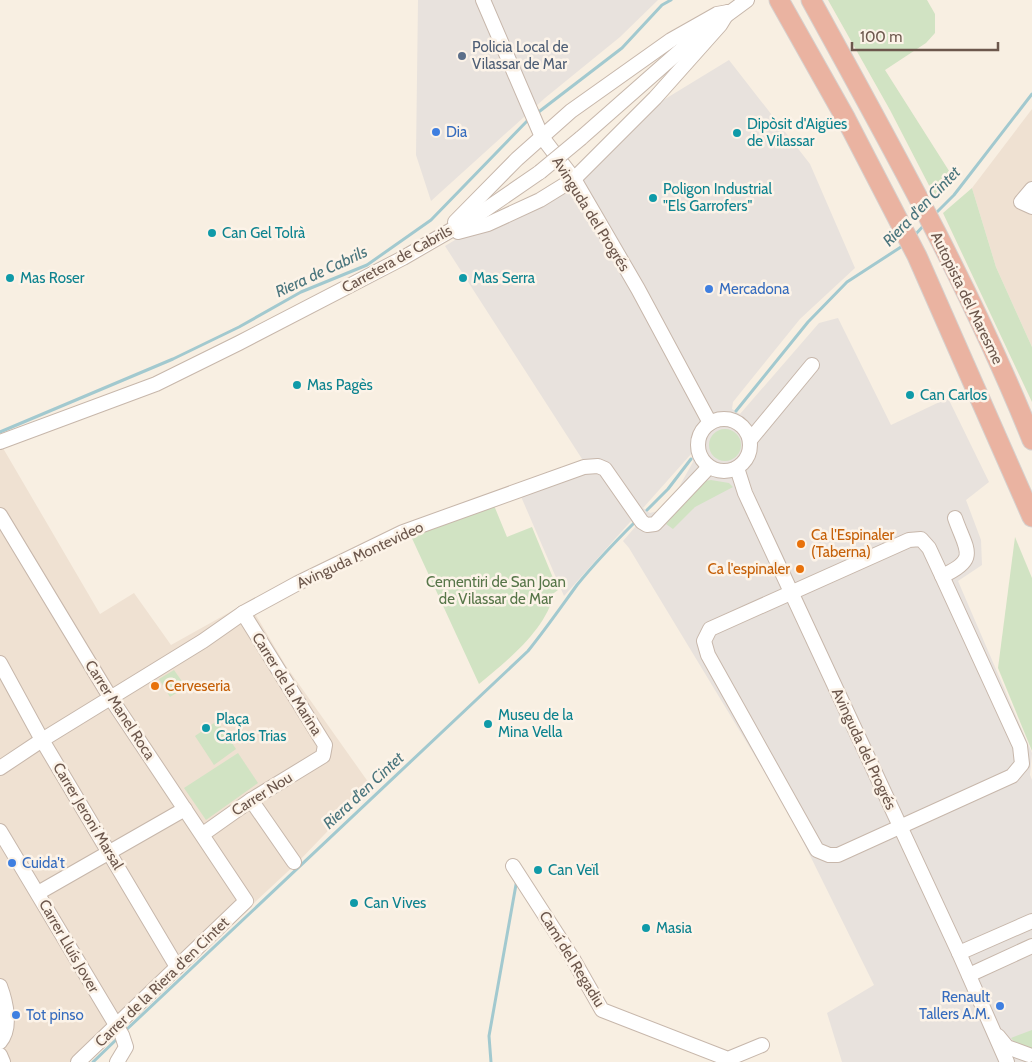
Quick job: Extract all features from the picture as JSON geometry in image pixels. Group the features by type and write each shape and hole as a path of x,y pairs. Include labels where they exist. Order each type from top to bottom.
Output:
{"highway":[{"name":"Autopista del Maresme","path":"779,0 918,256 1032,516"},
{"name":"Autopista del Maresme","path":"811,0 906,174 944,249 1010,386 1032,440"}],"street":[{"name":"Avinguda del Progrés","path":"484,0 542,136 574,179 638,290 710,423"},
{"name":"Carretera de Cabrils","path":"0,442 156,384 386,267 479,214 540,172 690,42 728,12 747,0"},
{"path":"442,235 542,136 571,111 671,40 717,14 728,12"},
{"path":"442,235 488,224 540,200 574,179 654,98 720,25 728,12"},
{"path":"1032,189 1021,202 1032,207"},
{"path":"750,440 812,364"},
{"path":"721,419 735,421 744,428 750,440 750,450 746,459 737,468 721,471 708,467 700,457 697,446 703,429 710,423 721,419"},
{"name":"Avinguda Montevideo","path":"0,768 110,697 204,641 243,613 403,532 584,467 598,466 605,470 642,522 647,525 655,524 708,467"},
{"name":"Avinguda del Progrés","path":"737,468 745,493 959,953 1007,1062"},
{"name":"Carrer Manel Roca","path":"0,515 110,697 246,901"},
{"path":"942,576 961,567 966,561 967,553 955,518"},
{"path":"921,539 929,548 942,576 1020,746 1022,764 1012,776 899,825 838,855 829,855 817,850 708,655 704,642 710,629 909,540 921,539"},
{"name":"Carrer de la Marina","path":"243,613 325,745 323,756"},
{"name":"Carrer Jeroni Marsal","path":"0,663 42,740 111,852 177,967"},
{"name":"Carrer Nou","path":"203,834 251,800 323,756"},
{"path":"251,800 294,862"},
{"path":"38,893 185,809"},
{"name":"Carrer Lluís Jover","path":"0,831 116,1026 126,1048 117,1062"},
{"name":"Camí del Regadiu","path":"513,866 573,960 602,1010 728,1059 762,1045"},
{"name":"Carrer de la Riera d'en Cintet","path":"78,1062 246,901"},
{"path":"959,953 1032,921"},
{"path":"969,975 1032,946"},
{"path":"0,986 6,1006 7,1023 4,1038 0,1042"},
{"path":"993,1030 1007,1047 1027,1058"},
{"path":"0,1055 3,1062"}],"shaded area":[{"path":"418,0 658,0 620,37 545,98 431,201 416,155"},
{"path":"729,60 810,164 855,268 800,319 733,402 732,409 740,414 819,323 838,318 891,425 948,398 989,482 966,500 981,540 982,565 958,581 1032,753 1030,775 1032,780 1032,1062 842,1062 827,1013 874,985 787,809 623,541 636,526 631,521 564,596 516,485 584,462 445,246 503,211 562,181 652,107","holes":["692,453 693,462 679,487 658,511 650,513 643,508"]},
{"path":"1032,109 1032,347 996,267 972,188"},
{"path":"0,443 100,614 134,593 171,645 248,602 286,666 371,786 299,861 84,1062 0,1062"}],"green space":[{"path":"828,0 927,0 935,14 935,33 926,43 885,70 951,174 943,189 935,197 890,110"},
{"path":"972,188 996,267 1032,347 1032,402 943,213"},
{"path":"725,429 731,430 736,434 740,439 740,451 736,456 731,460 725,461 719,460 714,456 710,451 709,445 710,439 714,434 719,430"},
{"path":"711,480 729,483 733,487 695,507 673,529 666,524 704,481"},
{"name":"Cementiri de San Joan de Vilassar de Mar","path":"493,503 507,537 532,527 558,590 554,593 543,619 524,644 479,684 410,534"},
{"path":"1015,537 1032,578 1032,751 998,668"},
{"path":"174,670 186,687 170,697 159,679"},
{"path":"217,721 236,749 214,765 195,736"},
{"path":"238,753 258,783 206,820 184,788"},
{"path":"1032,1030 1032,1049 1016,1044 1011,1038"}],"waterway":[{"name":"Riera de Cabrils","path":"536,114 622,48 662,5 671,0"},
{"name":"Riera d'en Cintet","path":"935,214 954,195 1032,94"},
{"name":"Riera de Cabrils","path":"0,432 173,359 239,327 301,292 367,265 431,220 529,119"},
{"name":"Riera d'en Cintet","path":"914,236 925,224"},
{"name":"Riera d'en Cintet","path":"736,411 808,322 847,282 904,245"},
{"name":"Riera d'en Cintet","path":"647,510 668,489 691,459"},
{"name":"Riera d'en Cintet","path":"125,1031 528,651 577,585 635,522"},
{"path":"491,1062 489,1036 517,879"},
{"name":"Riera d'en Cintet","path":"93,1062 119,1037"}],"place":[{"name":"Policia Local de Vilassar de Mar","path":"462,56"},
{"name":"Dia","path":"436,132"},
{"name":"Dipòsit d'Aigües de Vilassar","path":"737,133"},
{"name":"Poligon Industrial \"Els Garrofers\"","path":"653,198"},
{"name":"Can Gel Tolrà","path":"212,233"},
{"name":"Mas Roser","path":"10,278"},
{"name":"Mas Serra","path":"463,278"},
{"name":"Mercadona","path":"709,289"},
{"name":"Mas Pagès","path":"297,385"},
{"name":"Can Carlos","path":"910,395"},
{"name":"Ca l'Espinaler (Taberna)","path":"801,544"},
{"name":"Ca l'espinaler","path":"800,569"},
{"name":"Cerveseria","path":"155,686"},
{"name":"Museu de la Mina Vella","path":"488,724"},
{"name":"Plaça Carlos Trias","path":"206,728"},
{"name":"Cuida't","path":"12,863"},
{"name":"Can Veïl","path":"538,870"},
{"name":"Can Vives","path":"354,903"},
{"name":"Masia","path":"646,928"},
{"name":"Renault Tallers A.M.","path":"1000,1006"},
{"name":"Tot pinso","path":"16,1015"}]}
